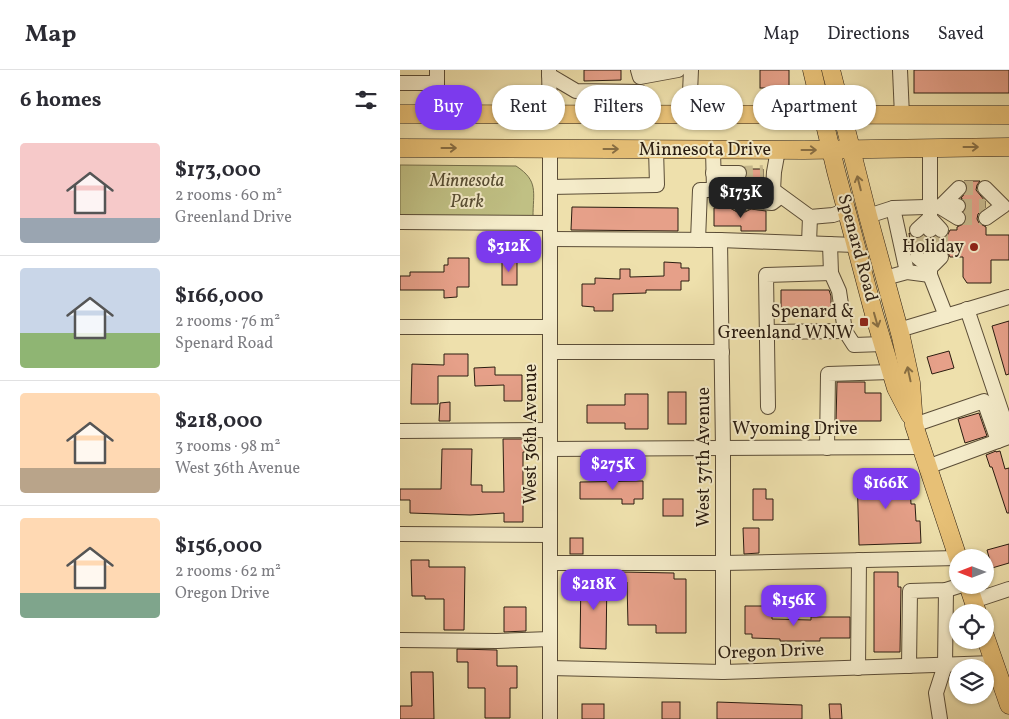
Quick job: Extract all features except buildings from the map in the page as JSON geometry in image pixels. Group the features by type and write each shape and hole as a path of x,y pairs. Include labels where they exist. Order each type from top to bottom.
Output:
{"main road":[{"name":"Spenard Road","path":"812,70 816,85"},
{"name":"Spenard Road","path":"831,70 835,85"},
{"name":"Minnesota Drive","path":"400,114 415,114"},
{"name":"Minnesota Drive","path":"876,116 1009,115"},
{"name":"Spenard Road","path":"826,130 848,210 855,245 891,372 896,388 914,424"},
{"name":"Spenard Road","path":"846,130 899,330 911,383 914,424 955,549"},
{"name":"Minnesota Drive","path":"400,148 851,150 1009,147"},
{"path":"994,663 1009,705"}],"street":[{"path":"639,73 678,70"},
{"path":"690,85 691,70"},
{"path":"900,70 902,116"},
{"path":"549,72 575,90"},
{"path":"549,72 549,85"},
{"path":"400,84 438,77"},
{"path":"930,147 931,220"},
{"name":"West 36th Avenue","path":"550,149 550,719"},
{"path":"550,187 656,185 656,150"},
{"path":"714,150 714,173 719,190"},
{"path":"759,196 778,150"},
{"path":"714,173 739,173"},
{"path":"931,220 958,188"},
{"path":"985,188 1006,206"},
{"path":"698,240 700,190 719,190 759,196 810,217 833,215 848,210"},
{"path":"986,212 1006,206"},
{"path":"893,208 907,272"},
{"path":"868,216 893,208 931,220 958,212"},
{"path":"808,243 810,217"},
{"path":"400,222 550,223"},
{"path":"550,239 720,240 855,245"},
{"name":"West 37th Avenue","path":"720,240 723,449 723,672"},
{"path":"830,244 831,273 840,291 845,332 854,345 883,344"},
{"path":"884,278 930,263 946,316"},
{"path":"768,408 766,275 831,273"},
{"path":"899,330 1009,296"},
{"path":"967,309 1005,438"},
{"path":"400,327 550,327"},
{"path":"767,332 845,332"},
{"path":"550,352 722,352"},
{"path":"827,448 828,374 891,372"},
{"path":"914,424 984,401 1005,438"},
{"path":"400,431 550,430"},
{"path":"927,467 1005,438"},
{"name":"Wyoming Drive","path":"550,449 920,447"},
{"path":"400,534 550,535"},
{"path":"550,563 723,563 949,558"},
{"path":"858,560 858,668"},
{"path":"909,666 910,591 949,589"},
{"path":"973,600 1009,589"},
{"path":"940,719 936,693 945,665 946,590"},
{"path":"400,640 497,641 550,639"},
{"name":"Oregon Drive","path":"550,668 723,672 949,665"}],"green space":[{"name":"Minnesota Park","path":"400,165 516,166 528,177 533,188 533,217 400,217"}],"tunnel":[{"path":"739,173 763,172"},
{"path":"959,188 985,188"},
{"path":"739,190 763,191"},
{"path":"958,206 985,206"},
{"path":"958,218 986,218"},
{"path":"917,230 917,257"},
{"path":"930,230 930,257"},
{"path":"941,230 941,257"}],"place":[{"name":"Holiday","path":"974,247"},
{"name":"Spenard & Greenland WNW","path":"864,322"}]}
